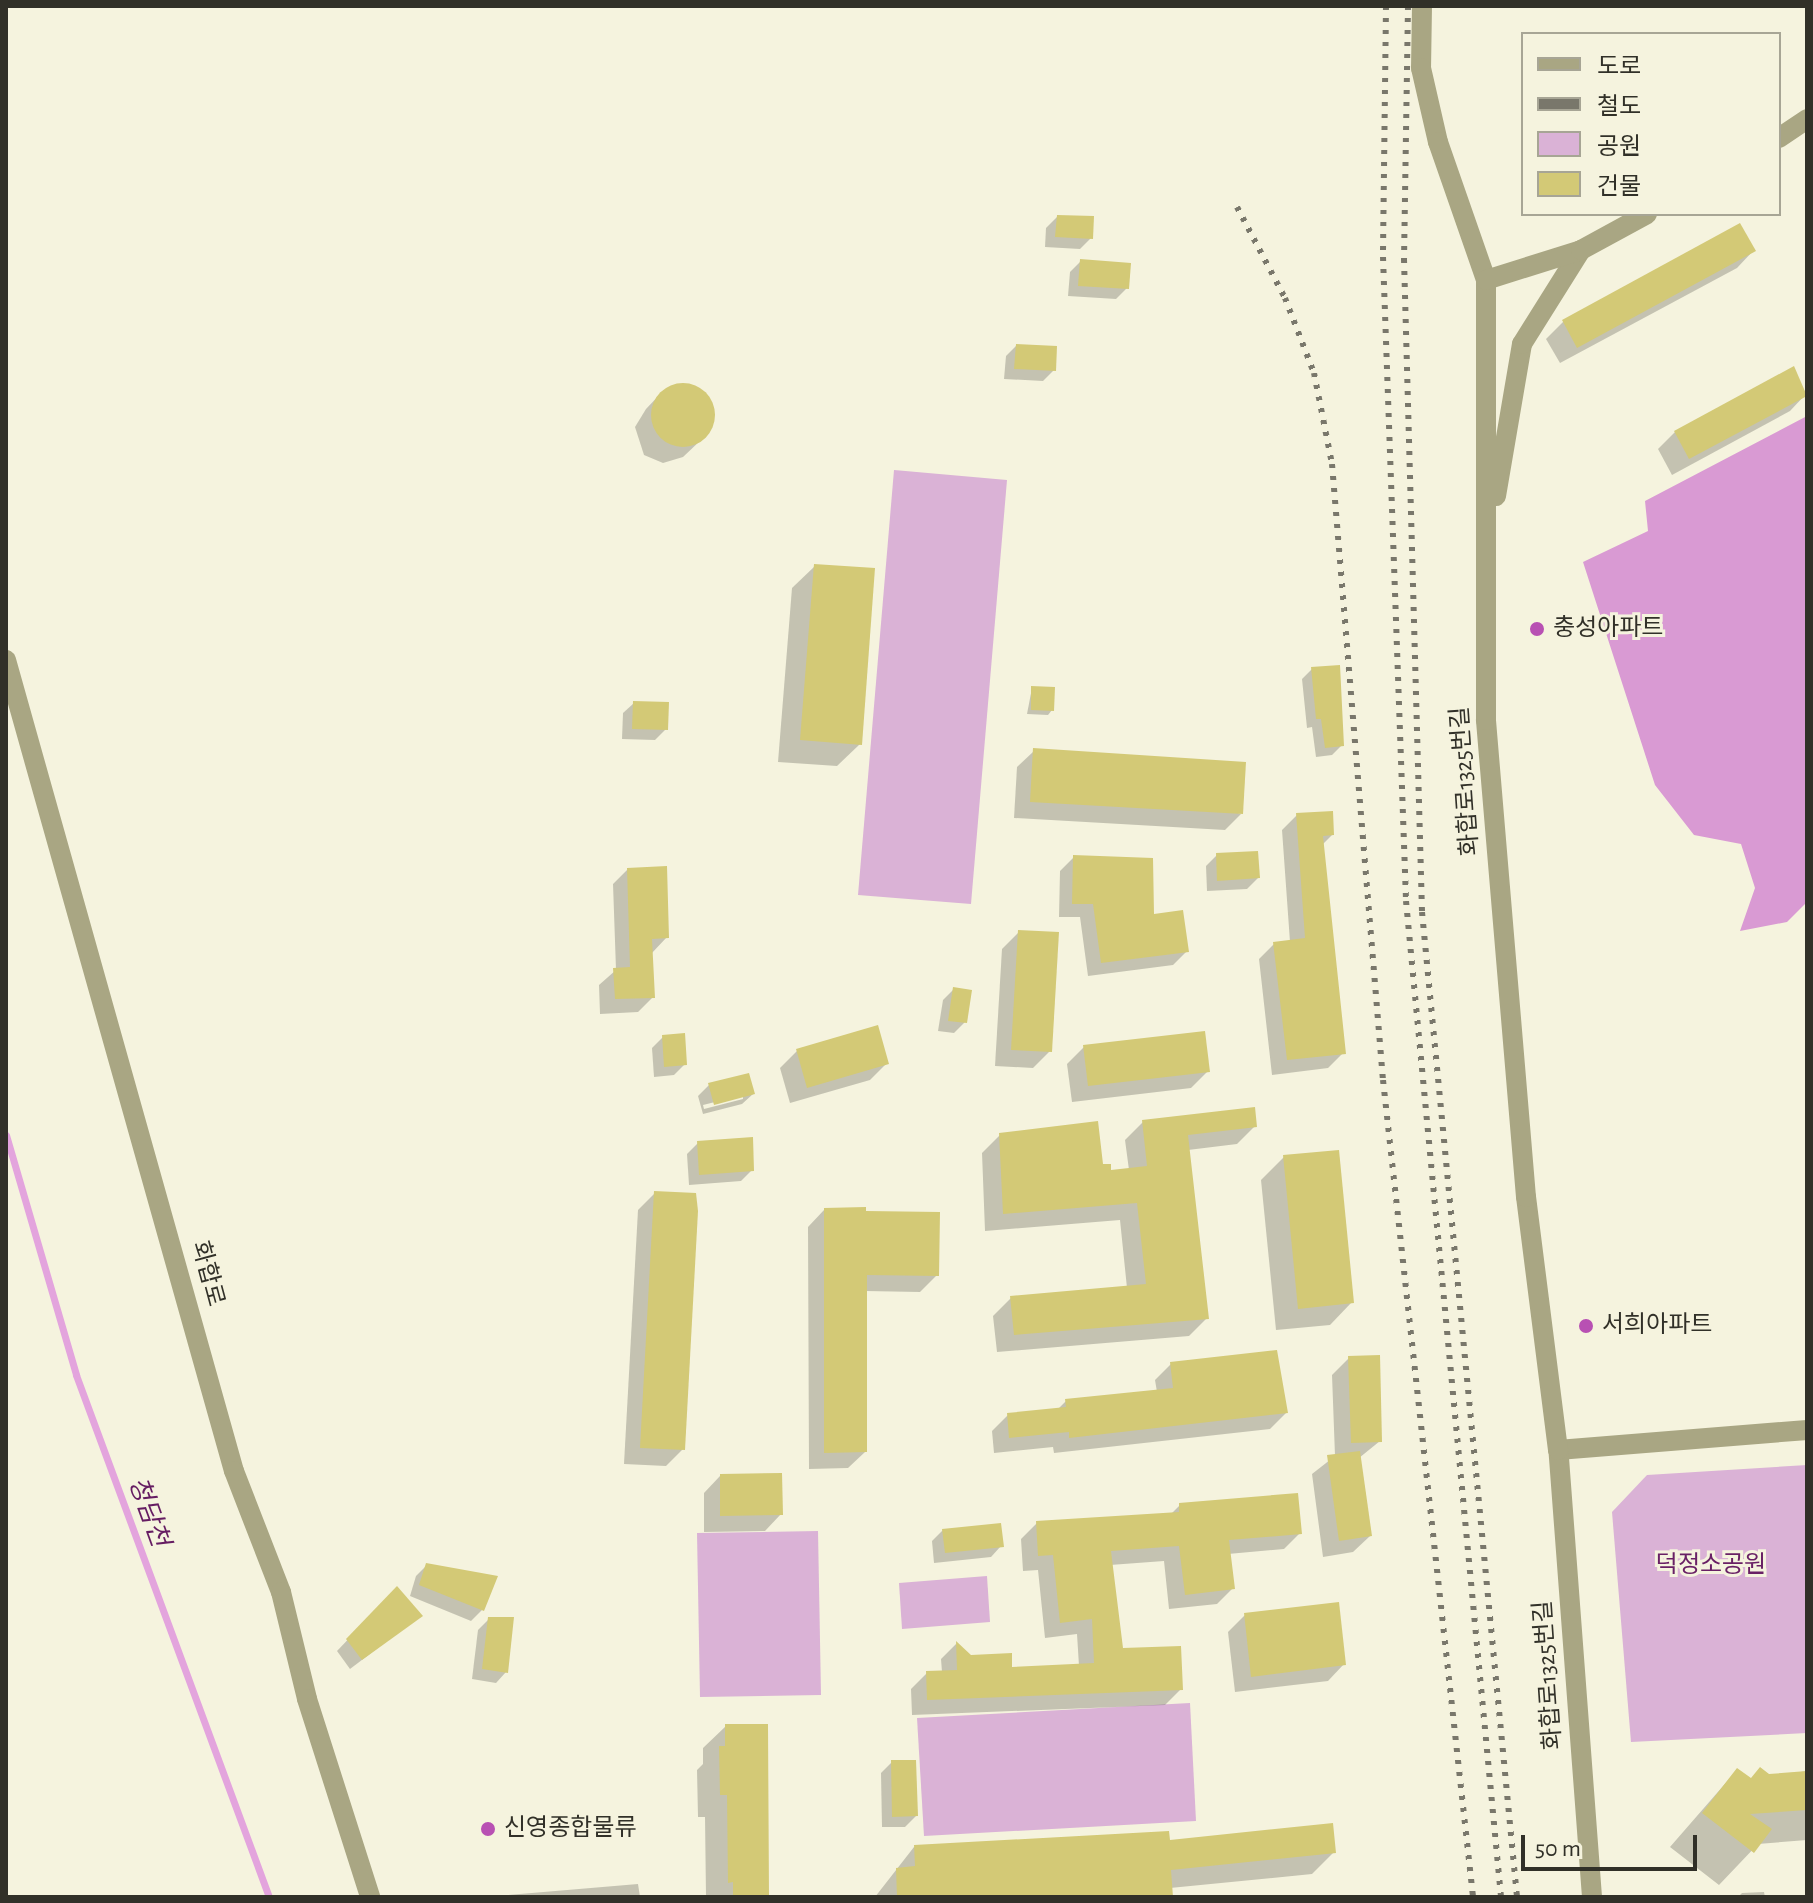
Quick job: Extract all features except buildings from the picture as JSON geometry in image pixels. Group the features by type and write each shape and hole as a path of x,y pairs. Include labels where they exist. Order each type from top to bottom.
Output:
{"street":[{"name":"화합로1325번길","path":"1422,6 1421,68 1438,142 1486,280 1486,720 1510,1028 1558,1450 1592,1897"},
{"path":"1781,137 1807,119"},
{"path":"1486,280 1581,250 1643,216"},
{"path":"1486,559 1522,344 1581,250"},
{"name":"화합로","path":"6,660 234,1471 281,1592 307,1699 370,1897"},
{"path":"1558,1450 1807,1430"}],"green space":[{"path":"894,470 1007,480 971,904 858,895"},
{"name":"덕정소공원","path":"1807,1465 1807,1733 1631,1742 1612,1512 1647,1475"},
{"path":"818,1531 821,1695 700,1697 697,1533"},
{"path":"987,1576 990,1622 902,1629 899,1583"},
{"path":"1190,1703 1196,1821 924,1836 917,1718"}],"shaded area":[{"path":"1807,416 1807,902 1787,922 1740,931 1755,888 1741,844 1694,835 1655,785 1583,562 1648,531 1645,501"}],"waterway":[{"name":"청담천","path":"6,1135 76,1375 269,1897"}],"railway":[{"path":"1386,6 1383,257 1406,901 1501,1897"},
{"path":"1408,6 1404,259 1422,912 1517,1897"},
{"path":"1237,207 1285,298 1314,373 1332,464 1383,1080 1473,1897"}],"place":[{"name":"충성아파트","path":"1537,629"},
{"name":"서희아파트","path":"1586,1326"},
{"name":"신영종합물류","path":"488,1829"}]}
